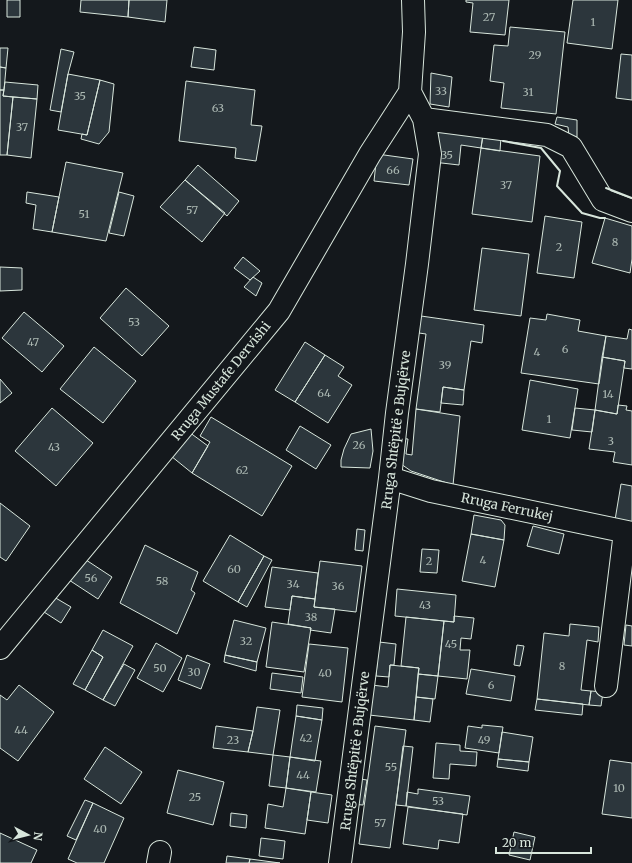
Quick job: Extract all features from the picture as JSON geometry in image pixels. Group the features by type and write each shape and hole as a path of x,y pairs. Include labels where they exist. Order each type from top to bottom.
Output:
{"street":[{"path":"410,92 414,32 413,0"},
{"name":"Rruga Shtëpitë e Bujqërve","path":"340,863 430,154 424,119 410,92"},
{"name":"Rruga Mustafe Dervishi","path":"0,648 279,311 370,154 410,92"},
{"path":"424,119 547,135 571,147 603,200 632,211"},
{"name":"Rruga Ferrukej","path":"390,478 431,491 628,533 606,686"}],"building":[{"path":"7,0 20,0 20,17 7,17"},
{"path":"81,0 129,0 128,17 80,12"},
{"path":"129,0 167,0 165,22 128,17"},
{"path":"466,0 509,0 505,35 470,32 473,3 466,2"},
{"path":"573,0 618,0 612,49 567,43"},
{"path":"510,27 565,32 556,114 501,108 504,83 490,81 494,45 508,46"},
{"path":"194,47 216,50 214,70 191,67"},
{"path":"0,48 8,48 6,68 0,67"},
{"path":"61,49 74,52 68,74 61,112 50,110"},
{"path":"621,54 632,55 632,100 616,98"},
{"path":"0,67 6,68 4,90 0,90"},
{"path":"431,73 452,77 449,107 430,104"},
{"path":"68,74 100,80 87,135 58,130"},
{"path":"100,80 114,84 109,132 99,144 81,139 82,134 87,135"},
{"path":"186,81 255,90 251,125 262,126 256,161 235,158 236,148 179,141"},
{"path":"5,82 38,85 37,99 3,96"},
{"path":"0,90 4,90 3,96 13,97 7,155 0,155"},
{"path":"13,97 37,99 31,158 7,155"},
{"path":"557,117 577,120 577,137 569,137 568,127 555,124"},
{"path":"438,132 459,132 483,135 481,148 461,145 459,165 433,162"},
{"path":"483,135 501,137 500,151 481,148"},
{"path":"481,148 540,156 532,222 472,214"},
{"path":"377,154 413,159 409,185 374,181"},
{"path":"66,162 123,173 106,241 52,232"},
{"path":"198,165 239,201 227,216 185,180"},
{"path":"185,180 225,213 202,242 160,207"},
{"path":"27,192 59,197 52,232 33,229 36,205 26,203"},
{"path":"119,192 134,196 124,236 109,233"},
{"path":"545,216 582,222 574,278 537,273"},
{"path":"605,218 632,226 632,259 630,273 592,263"},
{"path":"482,248 529,254 521,316 474,310"},
{"path":"243,257 260,271 250,280 234,268"},
{"path":"0,267 22,268 22,290 0,291"},
{"path":"253,277 262,283 256,296 244,287"},
{"path":"126,288 169,326 142,356 100,318"},
{"path":"24,312 64,346 42,372 2,338"},
{"path":"547,314 580,320 578,331 606,336 599,384 521,373 530,318 546,320"},
{"path":"414,315 484,325 482,343 471,341 464,390 443,387 440,412 416,409 426,334 412,332"},
{"path":"629,329 632,330 632,369 624,368 625,361 602,357 606,336 627,339"},
{"path":"305,342 325,355 295,402 275,390"},
{"path":"94,347 136,381 103,423 60,389"},
{"path":"325,355 344,367 338,376 352,385 328,423 295,402"},
{"path":"602,357 625,361 617,414 595,410"},
{"path":"0,379 12,393 0,403"},
{"path":"530,380 578,389 570,438 522,430"},
{"path":"443,387 464,390 463,405 441,403"},
{"path":"618,405 627,406 626,410 632,411 632,465 613,462 615,452 589,449 595,410 617,414"},
{"path":"52,408 93,443 56,486 15,451"},
{"path":"575,408 595,410 592,432 572,430"},
{"path":"416,409 460,416 453,485 411,471 401,464 399,438 408,439 406,454 412,455"},
{"path":"211,417 292,466 262,516 192,473 210,442 200,436"},
{"path":"300,426 331,445 316,469 286,450"},
{"path":"371,429 373,451 370,468 341,467 344,449 351,434"},
{"path":"189,432 208,446 192,473 171,456"},
{"path":"621,484 632,486 632,522 615,520"},
{"path":"0,503 30,526 6,561 0,557"},
{"path":"474,515 501,520 505,525 504,540 471,534"},
{"path":"533,526 564,534 559,554 527,546"},
{"path":"357,529 365,530 363,551 355,550"},
{"path":"471,534 504,540 495,587 462,581"},
{"path":"230,535 264,556 238,602 203,581"},
{"path":"145,545 198,572 191,590 195,593 177,634 120,603"},
{"path":"422,549 439,550 437,573 420,572"},
{"path":"264,556 272,560 247,607 238,602"},
{"path":"83,558 112,577 98,599 69,580"},
{"path":"320,561 362,566 356,612 314,607"},
{"path":"272,567 318,573 315,599 292,596 290,610 265,607"},
{"path":"397,589 456,595 454,622 395,616"},
{"path":"292,596 315,599 314,607 335,609 331,633 310,630 311,628 288,624"},
{"path":"54,597 71,607 61,623 44,612"},
{"path":"454,616 474,618 471,639 461,638 460,650 470,650 467,679 438,676 444,621 454,622"},
{"path":"406,617 444,621 438,676 418,674 419,668 401,666"},
{"path":"234,620 266,628 257,662 225,655"},
{"path":"272,622 311,628 304,672 266,667"},
{"path":"570,624 599,627 598,642 587,640 581,690 591,691 589,705 537,699 544,633 569,636"},
{"path":"626,625 632,626 632,646 624,645"},
{"path":"103,630 133,646 103,700 85,690 103,657 92,650"},
{"path":"379,642 396,644 394,665 390,665 389,677 376,676"},
{"path":"156,643 182,658 163,692 137,678"},
{"path":"309,644 348,648 342,702 302,697"},
{"path":"517,645 524,646 520,666 514,665"},
{"path":"92,650 103,657 85,690 73,684"},
{"path":"187,655 210,664 201,689 178,680"},
{"path":"225,655 257,662 256,671 224,662"},
{"path":"124,664 135,670 115,706 103,700"},
{"path":"390,665 419,668 414,720 369,715 372,685 388,687"},
{"path":"471,669 515,676 511,701 466,694"},
{"path":"272,673 303,677 301,693 270,689"},
{"path":"418,674 438,676 435,699 416,697"},
{"path":"19,685 54,712 18,761 0,748 0,695 7,700"},
{"path":"591,691 603,692 601,706 589,705"},
{"path":"416,697 433,699 430,722 414,720"},
{"path":"537,699 583,704 582,715 535,710"},
{"path":"297,705 323,708 322,720 296,716"},
{"path":"257,707 280,710 273,755 248,752"},
{"path":"296,716 322,720 315,761 290,757"},
{"path":"482,725 503,727 499,753 465,748 468,726 482,728"},
{"path":"216,726 253,731 248,752 213,748"},
{"path":"375,726 406,730 390,848 359,844"},
{"path":"502,732 533,737 529,762 498,759"},
{"path":"436,743 460,745 460,751 477,752 476,766 450,764 449,779 433,778"},
{"path":"403,746 413,747 406,806 396,805"},
{"path":"105,747 142,772 121,804 84,779"},
{"path":"273,755 290,757 286,788 269,786"},
{"path":"290,757 321,761 316,792 286,788"},
{"path":"498,759 529,762 528,771 497,767"},
{"path":"610,760 632,763 632,818 602,814"},
{"path":"178,770 224,782 213,825 167,813"},
{"path":"354,778 367,780 363,805 350,804"},
{"path":"286,788 311,792 305,834 265,828 268,804 283,807"},
{"path":"418,789 470,796 467,815 406,806 407,792 418,794"},
{"path":"311,792 332,795 328,823 307,820"},
{"path":"85,800 93,803 76,840 67,836"},
{"path":"93,803 124,818 104,863 77,863 68,859"},
{"path":"408,807 463,814 459,843 439,840 438,849 403,844"},
{"path":"231,813 247,815 246,828 230,826"},
{"path":"514,832 535,837 530,860 509,855"},
{"path":"0,833 37,850 31,863 0,863"},
{"path":"261,838 285,841 283,859 259,856"},
{"path":"227,856 250,859 249,863 226,863"},
{"path":"250,859 280,863 249,863"}],"wall":[{"path":"503,141 541,148 560,171 557,186 582,213 605,218"},
{"path":"606,188 632,198"}]}
